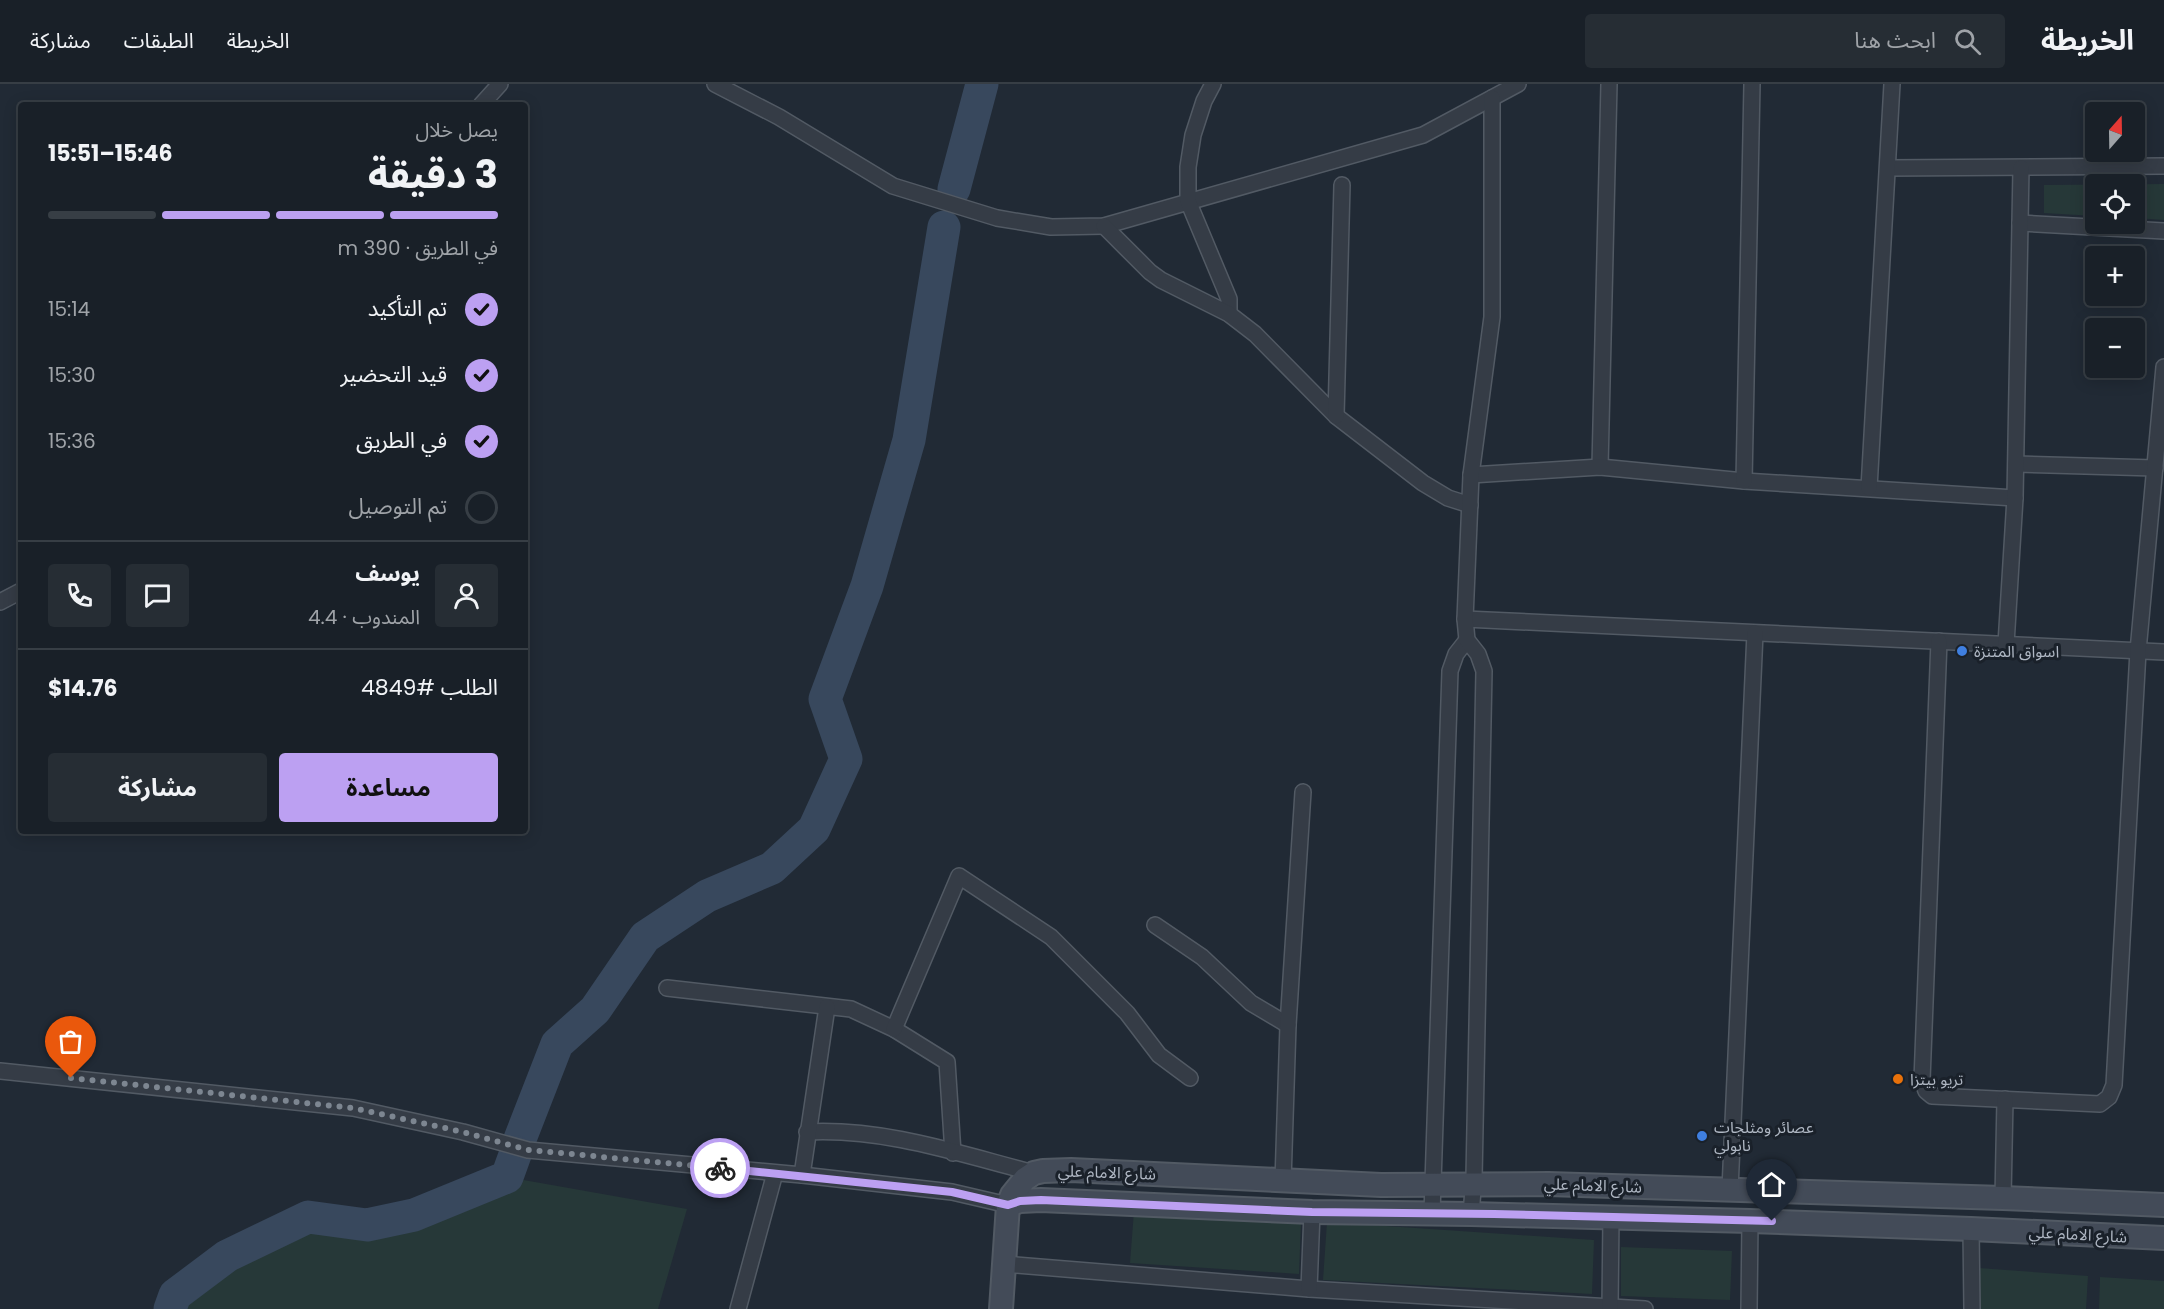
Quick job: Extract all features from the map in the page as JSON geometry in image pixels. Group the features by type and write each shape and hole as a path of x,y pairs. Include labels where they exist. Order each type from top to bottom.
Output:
{"street":[{"path":"484,102 500,84"},
{"path":"715,84 779,117 893,186 998,219 1051,226 1104,226 1423,135 1492,99 1511,86"},
{"path":"1213,84 1204,101 1193,135 1188,167 1188,201 1229,299 1229,314"},
{"path":"1600,467 1609,84"},
{"path":"1744,481 1752,84"},
{"path":"1869,488 1893,84"},
{"path":"1471,1214 1474,1183 1484,671 1478,654 1467,640 1465,619 1471,475 1492,317 1492,99"},
{"path":"1888,168 2164,166"},
{"path":"2006,644 2015,498 2021,168"},
{"path":"1336,416 1342,185"},
{"path":"2020,223 2164,231"},
{"path":"1104,226 1161,280 1229,314 1255,334 1336,416 1429,487 1448,498 1470,505"},
{"path":"1940,641 1922,1080 1926,1091 1932,1096 2100,1104 2109,1097 2114,1085 2138,651 2159,459 2164,367"},
{"path":"2016,464 2159,459"},
{"path":"1471,475 1600,467 1744,481 2015,498"},
{"path":"0,602 18,593"},
{"path":"1465,619 2164,652"},
{"path":"1730,1189 1755,633"},
{"path":"1432,1213 1450,671 1456,654 1467,640"},
{"path":"1283,1181 1288,1025 1304,792"},
{"path":"894,1029 959,876 1051,937 1127,1013 1159,1055 1190,1078"},
{"path":"1155,925 1202,957 1251,1003 1288,1025"},
{"path":"667,988 851,1009 894,1029 947,1062 953,1153"},
{"path":"802,1175 827,1007"},
{"path":"0,1071 353,1108 463,1132 528,1150 802,1175 952,1192 1008,1205 1000,1309"},
{"path":"2003,1198 2005,1099"},
{"path":"807,1132 830,1131 876,1135 1034,1173"},
{"name":"شارع الامام علي","path":"1008,1205 1018,1187 1034,1173 1071,1170 1381,1185 1474,1183 1730,1189 2164,1205"},
{"path":"738,1309 775,1173"},
{"name":"شارع الامام علي","path":"1008,1205 1020,1201 1041,1200 1312,1212 1750,1221 2164,1238"},
{"path":"1310,1289 1312,1212"},
{"path":"1610,1308 1611,1217"},
{"path":"1749,1309 1750,1221"},
{"path":"1971,1229 1972,1309"},
{"path":"1004,1264 1310,1289 1645,1309"}],"shaded area":[{"path":"2145,184 2164,184 2164,220 2145,219"},
{"path":"2044,185 2085,185 2085,215 2044,213"},
{"path":"507,1177 687,1209 658,1309 170,1309 175,1295 227,1256 308,1217 367,1225 414,1215"},
{"path":"1134,1211 1301,1223 1299,1274 1130,1263"},
{"path":"1327,1222 1594,1240 1592,1294 1323,1280"},
{"path":"1621,1247 1732,1251 1730,1300 1621,1296"},
{"path":"1979,1268 2088,1276 2086,1309 1977,1309"},
{"path":"2100,1277 2164,1281 2164,1309 2099,1309"}],"waterway":[{"path":"954,189 982,84"},
{"path":"520,1139 557,1044 595,1010 645,937 707,896 772,868 814,829 846,759 825,699 867,586 909,440 944,227"},
{"path":"170,1309 175,1295 227,1256 308,1217 367,1225 414,1215 507,1177 516,1152"}],"way so far":[{"path":"71,1078 353,1108 463,1132 528,1150 720,1168"}],"place":[{"name":"اسواق المتنزة","path":"1962,651"},
{"name":"تريو بيتزا","path":"1898,1079"},
{"name":"عصائر ومثلجات نابولي","path":"1702,1136"}],"route":[{"path":"720,1168 952,1192 1008,1205 1020,1201 1041,1200 1312,1212 1772,1221"}]}
